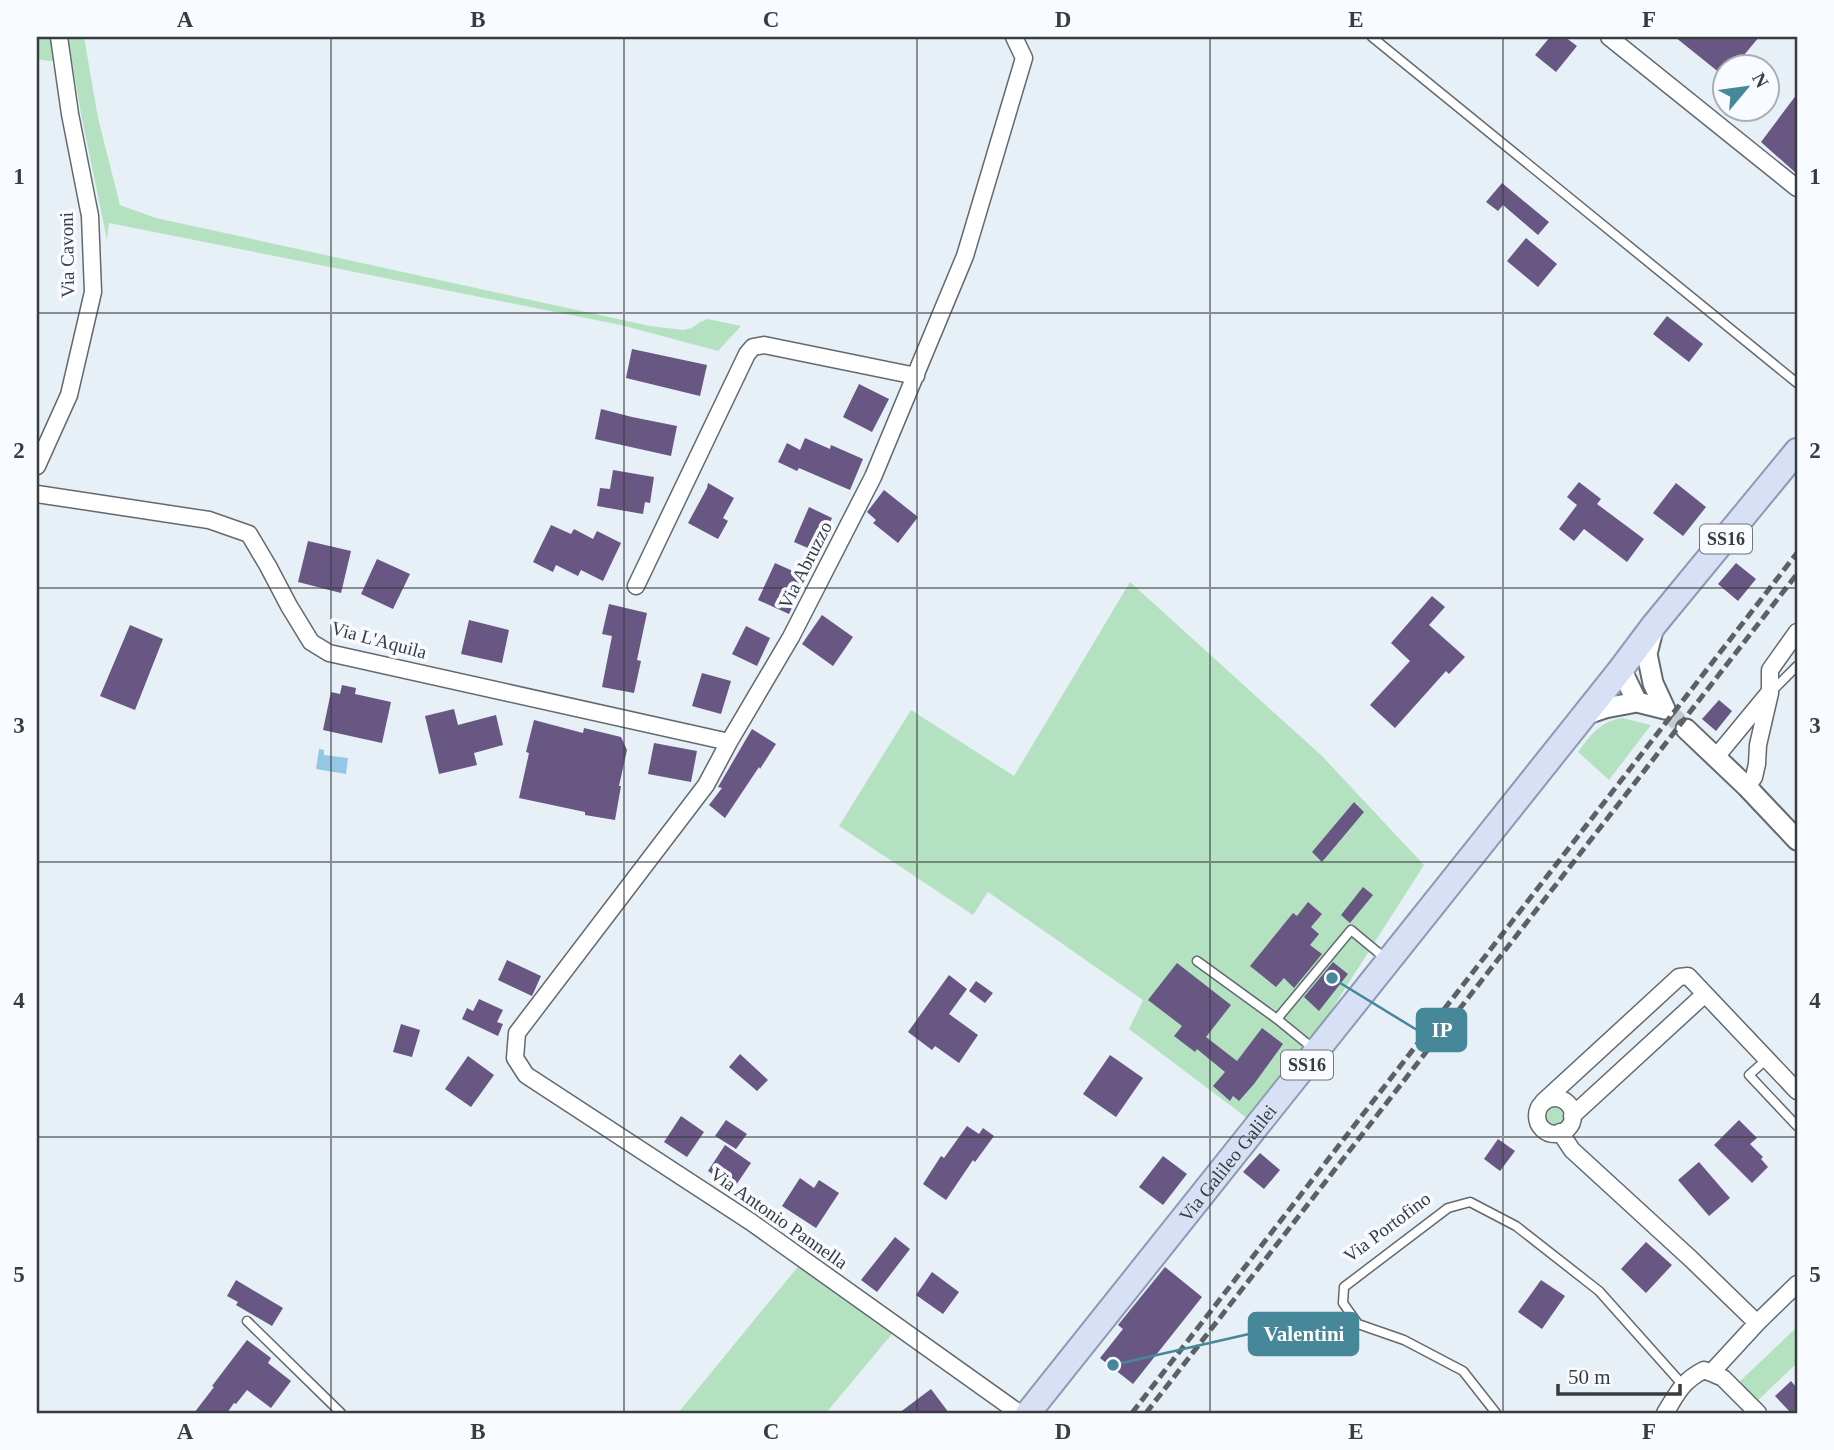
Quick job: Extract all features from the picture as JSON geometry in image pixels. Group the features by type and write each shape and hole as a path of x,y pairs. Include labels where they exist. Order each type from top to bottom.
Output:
{"main road":[{"name":"SS16","path":"1584,715 1654,625 1797,452"},
{"name":"Via Galileo Galilei","path":"1028,1413 1584,715"}],"street":[{"name":"Via Cavoni","path":"37,466 69,395 93,292 90,216 59,37"},
{"name":"Via Abruzzo","path":"515,1058 517,1032 706,785 797,625 873,477 965,256 1024,58 1014,37"},
{"path":"1609,37 1797,188"},
{"path":"636,586 747,354 753,347 764,345 916,376"},
{"name":"Via L'Aquila","path":"37,494 209,520 249,534 311,642 329,653 729,741"},
{"path":"1584,715 1637,702 1665,709 1653,683 1647,654 1654,625"},
{"path":"1747,787 1754,777 1757,765 1758,745 1770,692 1770,670 1797,632"},
{"path":"1621,669 1653,683"},
{"path":"1621,669 1637,702"},
{"path":"1716,757 1770,692"},
{"path":"1686,729 1797,839"},
{"path":"1705,993 1572,1116 1569,1126 1560,1132 1549,1132 1540,1125 1537,1114 1543,1102 1679,977 1688,976 1705,993 1797,1091"},
{"name":"Via Antonio Pannella","path":"515,1058 526,1075 751,1222 1019,1413"},
{"path":"1543,1102 1551,1098 1561,1099 1569,1106 1572,1116"},
{"path":"1560,1132 1572,1150 1757,1323"},
{"path":"1711,1373 1757,1323 1795,1289"},
{"path":"1665,1413 1682,1384 1704,1370 1723,1378 1758,1413"}],"lane":[{"path":"1372,37 1797,383"},
{"path":"1770,692 1797,666"},
{"path":"1277,1019 1351,930 1388,961"},
{"path":"1197,961 1277,1019 1317,1052"},
{"path":"1767,1059 1749,1075 1797,1126"},
{"name":"Via Portofino","path":"1496,1413 1463,1371 1404,1340 1358,1324 1343,1303 1344,1287 1448,1208 1470,1202 1516,1226 1599,1291 1682,1384"},
{"path":"247,1321 341,1413"}],"green space":[{"path":"37,37 57,37 57,60 37,59"},
{"path":"68,37 84,37 98,118 120,205 156,218 650,326 683,330 708,319 741,326 718,351 621,325 109,223 107,240"},
{"path":"1130,582 1322,756 1424,865 1256,1128 1243,1115 1129,1029 1143,1000 988,892 973,915 839,826 911,710 1014,776"},
{"path":"1622,718 1651,725 1609,780 1578,752 1602,726"},
{"path":"1556,1104 1564,1107 1567,1115 1564,1123 1556,1126 1548,1123 1545,1115 1548,1107"},
{"path":"801,1263 892,1334 826,1413 678,1413"},
{"path":"1797,1327 1797,1363 1755,1403 1737,1384"}],"water":[{"path":"319,749 324,750 324,755 348,758 346,774 316,769"}],"building":[{"path":"1550,37 1565,37 1577,46 1556,72 1535,55"},
{"path":"1675,37 1759,37 1747,52 1712,52 1712,67"},
{"path":"1797,94 1797,174 1761,142 1776,122 1782,122 1782,114"},
{"path":"1502,183 1549,222 1538,235 1503,205 1498,211 1486,202"},
{"path":"1526,238 1557,264 1538,287 1507,261"},
{"path":"1667,316 1703,344 1689,362 1653,334"},
{"path":"632,349 707,365 700,396 626,378"},
{"path":"859,384 889,399 872,432 843,417"},
{"path":"601,409 677,426 671,456 595,439"},
{"path":"805,438 830,449 831,445 863,459 850,490 778,462 787,443 800,450"},
{"path":"613,470 654,477 650,503 645,502 643,514 597,506 600,488 610,489"},
{"path":"1579,482 1601,499 1597,504 1644,539 1627,562 1584,529 1574,541 1559,529 1577,505 1567,497"},
{"path":"708,483 734,498 723,518 728,521 718,539 688,523"},
{"path":"1676,483 1706,507 1683,536 1653,513"},
{"path":"884,490 918,517 898,543 873,523 876,520 867,512"},
{"path":"809,507 832,518 817,552 794,542"},
{"path":"551,525 571,534 574,529 593,539 597,531 621,543 603,581 581,570 578,576 556,565 553,572 533,562"},
{"path":"308,541 351,551 341,593 298,582"},
{"path":"377,559 410,574 393,609 361,594"},
{"path":"775,563 806,577 789,614 758,600"},
{"path":"1736,563 1756,579 1738,601 1718,584"},
{"path":"1432,596 1445,607 1429,625 1465,657 1449,674 1446,671 1395,728 1370,705 1410,661 1391,643"},
{"path":"609,604 647,613 637,660 641,661 634,693 602,687 612,636 602,634"},
{"path":"822,615 853,637 833,666 802,644"},
{"path":"469,620 509,630 502,663 461,654"},
{"path":"130,625 163,639 135,710 100,696"},
{"path":"746,626 770,638 757,666 732,654"},
{"path":"702,673 731,681 721,714 692,706"},
{"path":"342,685 356,688 355,694 391,702 382,743 323,730 331,692 340,694"},
{"path":"1719,700 1732,711 1716,731 1702,719"},
{"path":"454,709 458,725 496,715 503,745 474,753 477,765 439,774 425,716"},
{"path":"534,720 583,733 584,728 621,737 627,750 615,820 519,798"},
{"path":"752,729 776,744 725,818 709,805 722,788 718,787"},
{"path":"654,743 697,751 691,782 648,774"},
{"path":"1354,802 1364,812 1322,862 1312,852"},
{"path":"1363,887 1373,895 1350,923 1341,915"},
{"path":"1308,902 1322,914 1311,927 1319,934 1310,945 1322,954 1294,988 1284,978 1276,987 1250,966 1293,913 1297,916"},
{"path":"507,960 541,976 532,996 498,980"},
{"path":"1333,962 1348,974 1319,1011 1304,997"},
{"path":"1177,963 1231,1005 1206,1037 1237,1061 1262,1028 1283,1044 1239,1101 1233,1096 1230,1101 1213,1086 1225,1072 1197,1049 1195,1052 1174,1036 1182,1026 1148,1000"},
{"path":"949,975 967,989 949,1014 978,1035 959,1063 935,1046 932,1050 908,1032"},
{"path":"976,981 993,993 985,1003 969,991"},
{"path":"479,999 503,1010 497,1022 503,1024 498,1036 462,1019 467,1008 473,1011"},
{"path":"401,1024 420,1030 412,1057 393,1052"},
{"path":"740,1054 768,1080 757,1091 729,1067"},
{"path":"1110,1055 1143,1078 1116,1117 1083,1094"},
{"path":"468,1056 494,1075 471,1107 445,1089"},
{"path":"681,1116 704,1132 687,1157 664,1142"},
{"path":"726,1120 747,1134 736,1149 715,1136"},
{"path":"1739,1120 1757,1138 1750,1144 1763,1157 1761,1159 1768,1167 1752,1183 1714,1145"},
{"path":"967,1126 979,1134 983,1128 994,1136 975,1162 973,1160 946,1200 923,1184 941,1156 944,1158"},
{"path":"1498,1139 1515,1151 1500,1171 1484,1159"},
{"path":"725,1145 751,1163 734,1188 708,1171"},
{"path":"1260,1153 1280,1170 1264,1189 1243,1172"},
{"path":"1163,1156 1187,1174 1163,1205 1139,1187"},
{"path":"1699,1162 1730,1198 1709,1216 1678,1180"},
{"path":"800,1178 814,1188 819,1180 839,1193 816,1228 782,1206"},
{"path":"895,1237 910,1249 877,1292 861,1280"},
{"path":"1646,1242 1672,1265 1646,1293 1621,1269"},
{"path":"1165,1267 1202,1297 1133,1384 1100,1358 1123,1329 1118,1325"},
{"path":"932,1272 959,1292 943,1314 916,1295"},
{"path":"236,1280 283,1308 272,1326 236,1305 238,1302 227,1296"},
{"path":"1541,1280 1565,1296 1542,1329 1518,1312"},
{"path":"247,1340 271,1358 268,1363 291,1381 271,1408 247,1390 227,1413 194,1413 214,1387 212,1386"},
{"path":"1791,1381 1797,1388 1797,1413 1791,1413 1775,1396"},
{"path":"931,1389 949,1413 899,1413"}],"tunnel":[{"path":"1665,709 1686,729"}],"railway":[{"path":"1132,1413 1797,553"},
{"path":"1146,1413 1797,574"}],"place":[{"name":"IP","path":"1332,978"},
{"name":"Valentini","path":"1113,1365"}]}
